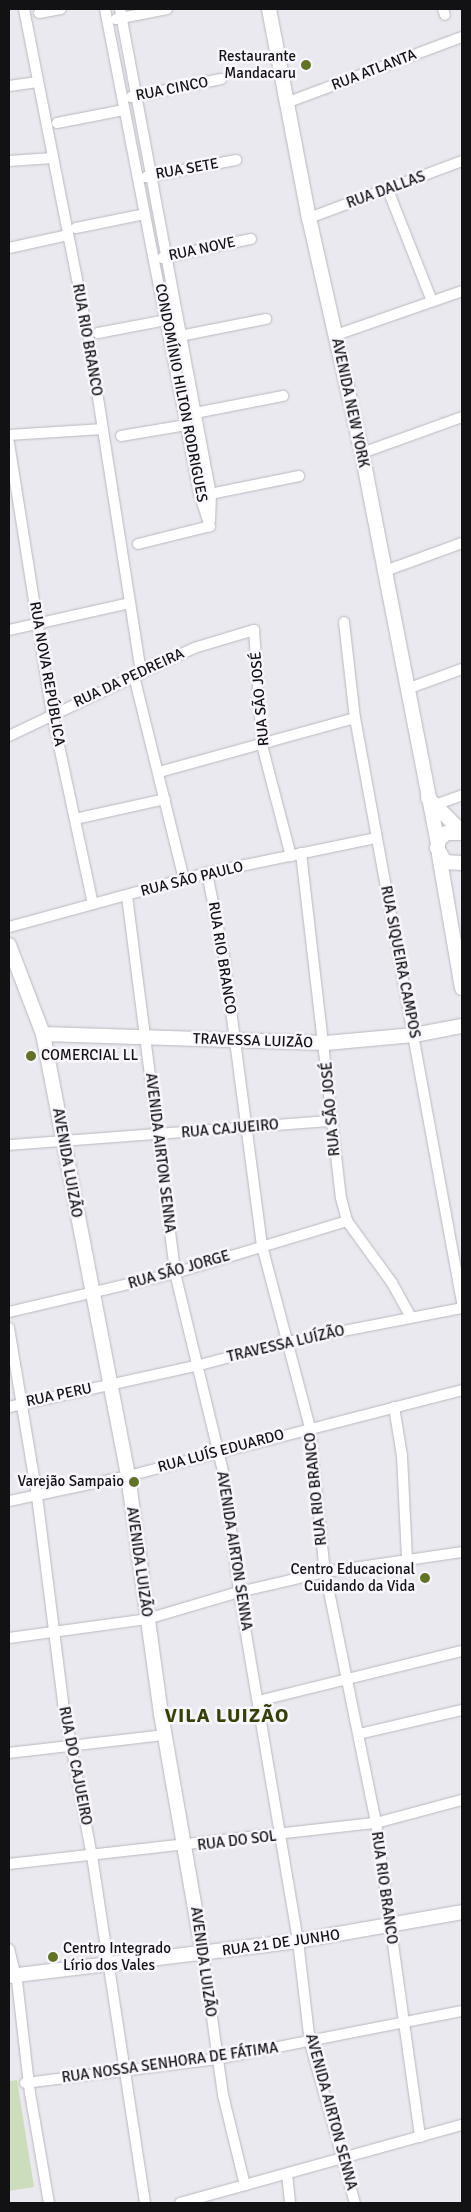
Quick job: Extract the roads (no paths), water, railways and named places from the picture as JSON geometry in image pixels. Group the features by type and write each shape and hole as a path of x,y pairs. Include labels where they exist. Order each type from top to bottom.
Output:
{"street":[{"name":"RUA RIO BRANCO","path":"24,9 53,158 72,231 130,603 138,674 184,879"},
{"path":"39,13 61,9"},
{"name":"CONDOMÍNIO HILTON RODRIGUES","path":"105,9 200,496 210,526"},
{"path":"107,21 121,13 167,9"},
{"name":"AVENIDA NEW YORK","path":"269,9 309,218 362,454 407,689 432,801 438,850 462,988"},
{"name":"CONDOMÍNIO HILTON RODRIGUES","path":"121,13 211,494 210,526"},
{"name":"RUA ATLANTA","path":"286,103 462,37"},
{"name":"RUA CINCO","path":"122,98 221,79"},
{"path":"9,86 38,82"},
{"path":"57,123 124,110"},
{"path":"9,161 53,158"},
{"name":"RUA SETE","path":"138,178 236,160"},
{"name":"RUA DALLAS","path":"309,218 462,161"},
{"path":"388,190 432,302"},
{"path":"9,248 145,214"},
{"name":"RUA NOVE","path":"154,260 251,239"},
{"path":"336,335 462,291"},
{"path":"169,338 266,319"},
{"path":"98,333 166,320"},
{"path":"121,436 185,420 196,413 283,396"},
{"path":"362,454 462,417"},
{"path":"9,435 103,429"},
{"name":"RUA NOVA REPÚBLICA","path":"9,450 52,713 92,904"},
{"path":"200,496 299,476"},
{"path":"138,544 210,526"},
{"path":"385,572 462,542"},
{"path":"9,630 37,622 130,603"},
{"name":"RUA SIQUEIRA CAMPOS","path":"344,622 355,718 462,1302"},
{"name":"RUA DA PEDREIRA","path":"9,736 52,713 194,648 254,630"},
{"name":"RUA SÃO JOSÉ","path":"254,630 262,745 291,856"},
{"path":"407,689 462,669"},
{"path":"159,772 355,718"},
{"path":"432,801 462,795"},
{"path":"75,819 165,799"},
{"path":"432,801 462,833"},
{"path":"458,864 445,862 438,850 446,833 462,833"},
{"name":"RUA SÃO PAULO","path":"9,927 207,873 376,838"},
{"name":"RUA SÃO JOSÉ","path":"301,853 326,1043 337,1180 347,1221 392,1283 410,1316"},
{"path":"443,879 446,868 458,864"},
{"name":"RUA RIO BRANCO","path":"207,873 224,957 262,1246 274,1300 288,1342 310,1428 325,1572 344,1679 358,1734 376,1823 402,2024 420,2137"},
{"name":"AVENIDA AIRTON SENNA","path":"126,896 159,1135 175,1273 218,1452 239,1592 298,1941 310,2043 355,2203"},
{"name":"AVENIDA LUIZÃO","path":"9,945 43,1034 91,1294 128,1476 147,1619 165,1735 186,1846 217,2059 245,2185"},
{"name":"TRAVESSA LUIZÃO","path":"43,1034 326,1043 414,1035 462,1026"},
{"name":"RUA CAJUEIRO","path":"9,1145 64,1143 331,1121"},
{"name":"RUA SÃO JORGE","path":"9,1312 175,1273 347,1221"},
{"name":"TRAVESSA LUÍZÃO","path":"110,1384 196,1366 288,1342 410,1316 462,1308"},
{"name":"RUA DO CAJUEIRO","path":"9,1328 37,1496 70,1745 92,1856 145,2203"},
{"name":"RUA PERU","path":"9,1407 110,1384"},
{"name":"RUA LUÍS EDUARDO","path":"9,1501 128,1476 462,1390"},
{"path":"394,1407 402,1456 407,1560"},
{"path":"9,1638 147,1619 239,1592 325,1572 462,1552"},
{"path":"258,1701 462,1651"},
{"path":"358,1734 462,1710"},
{"path":"9,1752 165,1735"},
{"name":"RUA DO SOL","path":"9,1864 279,1836 376,1823 462,1800"},
{"name":"RUA 21 DE JUNHO","path":"11,1976 298,1941 462,1912"},
{"path":"9,1949 11,1976 16,1981 28,2082 49,2203"},
{"name":"RUA NOSSA SENHORA DE FÁTIMA","path":"28,2082 124,2068 217,2059 310,2043 462,2010"},
{"path":"180,2203 462,2125"},
{"path":"287,2174 290,2203"}],"place":[{"name":"Restaurante Mandacaru","path":"306,65"},
{"name":"COMERCIAL LL","path":"31,1056"},
{"name":"Varejão Sampaio","path":"134,1482"},
{"name":"Centro Educacional Cuidando da Vida","path":"425,1578"},
{"name":"Centro Integrado Lírio dos Vales","path":"53,1957"}],"district":[{"name":"VILA LUIZÃO","path":"227,1715"}]}
